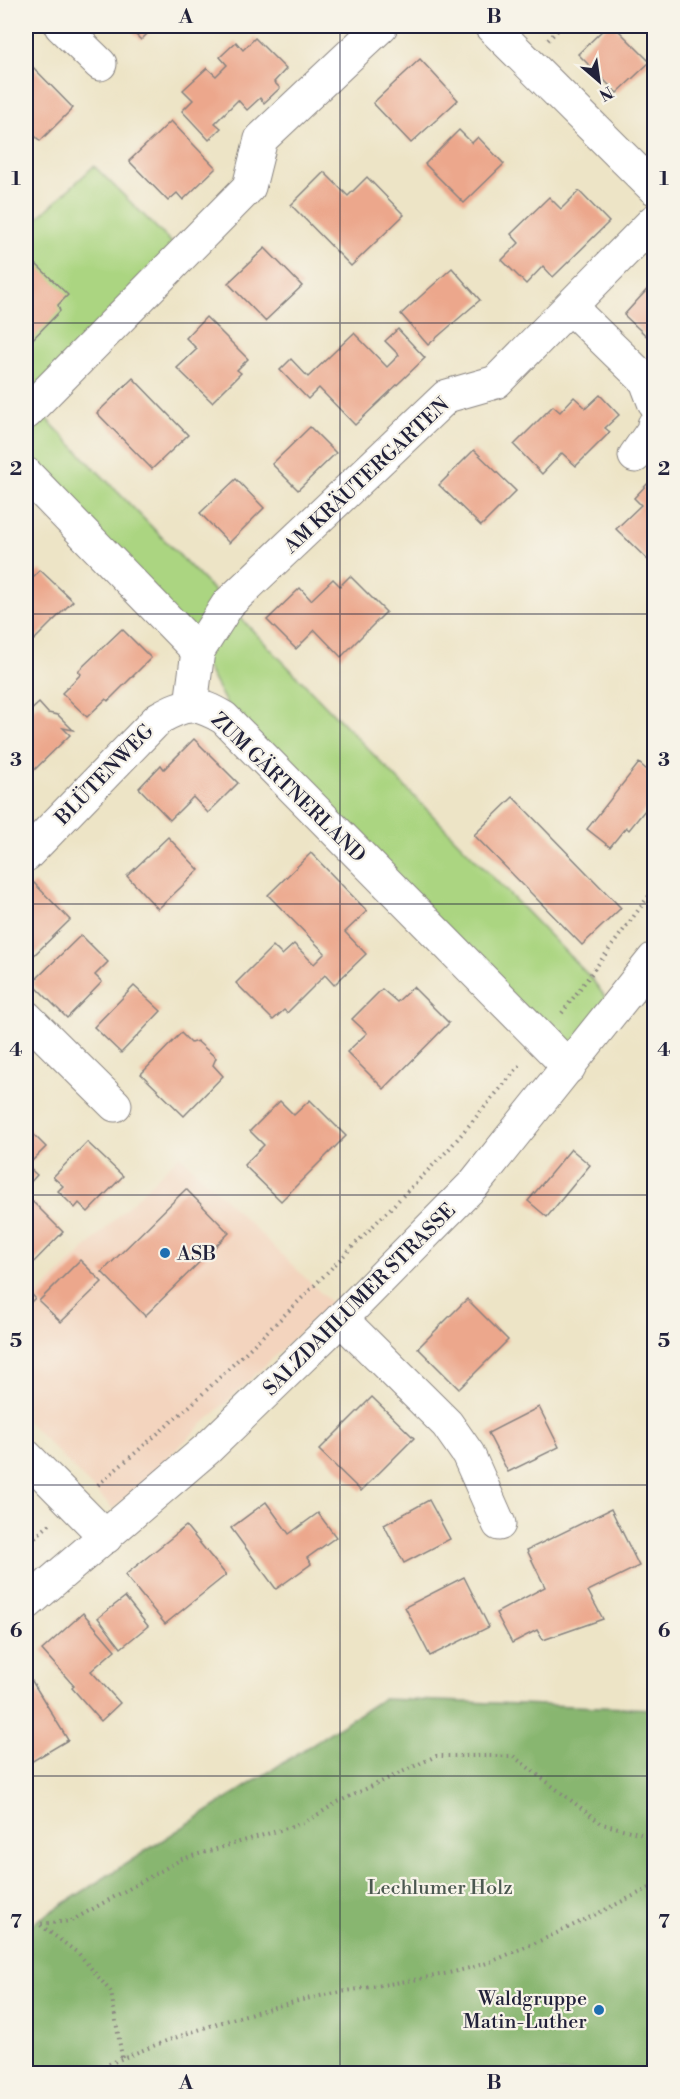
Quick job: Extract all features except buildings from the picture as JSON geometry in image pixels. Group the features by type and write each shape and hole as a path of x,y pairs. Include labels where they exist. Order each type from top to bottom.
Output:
{"street":[{"path":"61,26 100,64"},
{"path":"26,413 249,187 261,139 381,26"},
{"path":"491,26 654,188"},
{"name":"AM KRÄUTERGARTEN","path":"198,651 228,604 447,396 496,382 654,221"},
{"path":"570,307 646,381 654,402"},
{"path":"635,456 654,429 654,425"},
{"path":"26,474 198,651"},
{"name":"ZUM GÄRTNERLAND","path":"198,651 191,705 207,708 224,718 569,1067"},
{"name":"BLÜTENWEG","path":"26,855 159,718 174,709 191,705"},
{"name":"SALZDAHLUMER STRASSE","path":"26,1604 207,1449 341,1319 474,1184 654,959"},
{"path":"26,1017 115,1105"},
{"path":"341,1319 447,1424 468,1454 499,1524"},
{"path":"26,1456 106,1537"}],"path":[{"path":"26,1545 192,1404 299,1301 449,1149 542,1039 654,889"},
{"path":"122,2057 111,1992 79,1954 39,1924 71,1921 182,1859 304,1823 338,1803 436,1756 513,1756 602,1824 654,1837"},
{"path":"87,2073 163,2041 221,2022 302,2000 383,1983 433,1977 483,1964 564,1930 654,1886"}],"shaded area":[{"path":"180,1155 331,1303 113,1509 26,1420 26,1307"}],"green space":[{"path":"94,166 183,254 33,405 592,979 614,1009 569,1067 226,703 198,651 26,476 26,229"},
{"name":"Lechlumer Holz","path":"382,1699 654,1709 654,2073 26,2073 26,1928"}],"place":[{"name":"ASB","path":"165,1253"},
{"name":"Waldgruppe Matin-Luther","path":"599,2010"}]}
